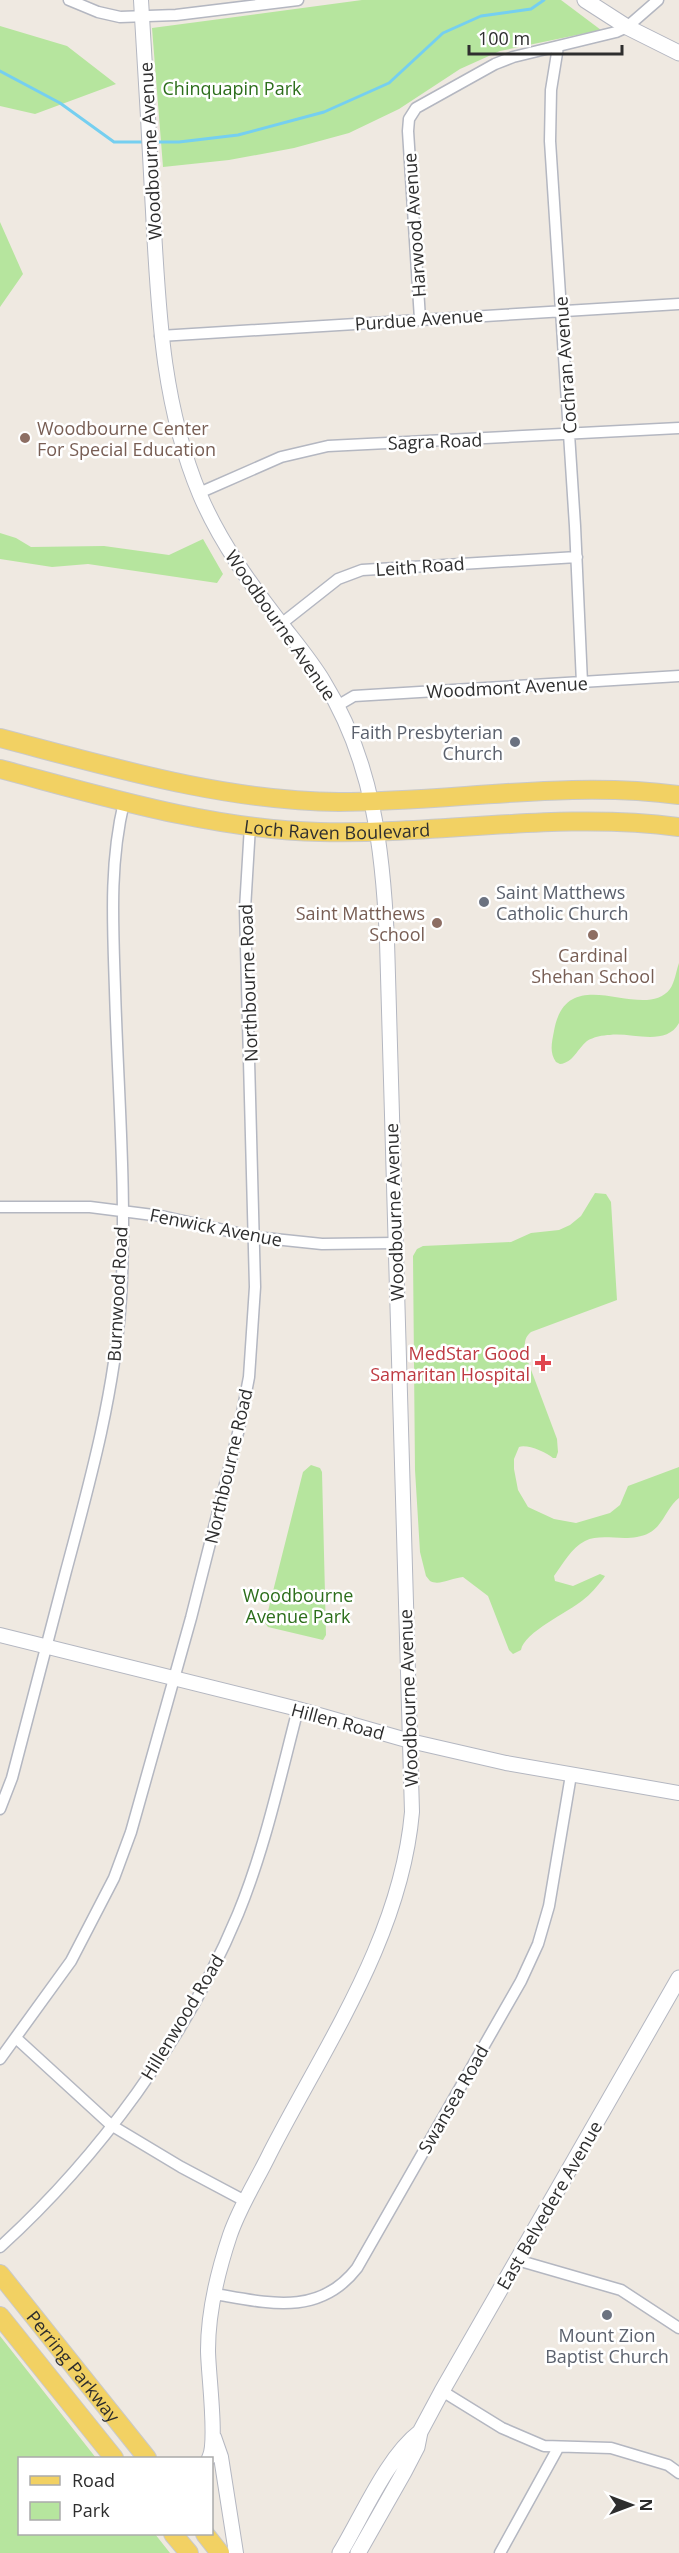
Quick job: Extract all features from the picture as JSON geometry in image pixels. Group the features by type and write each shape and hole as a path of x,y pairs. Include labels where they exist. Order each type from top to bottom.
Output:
{"main road":[{"path":"585,0 627,27 679,53"},
{"name":"Loch Raven Boulevard","path":"0,738 165,780 222,791 305,800 372,801 566,789 679,795"},
{"path":"57,784 67,755"},
{"name":"Loch Raven Boulevard","path":"0,769 124,802 218,822 290,830 379,832 607,820 679,827"},
{"path":"218,822 222,791"},
{"name":"East Belvedere Avenue","path":"358,2553 417,2447 420,2432 442,2391 678,1982"},
{"name":"Perring Parkway","path":"0,2274 146,2457"},
{"name":"Perring Parkway","path":"0,2316 113,2457"},
{"name":"East Belvedere Avenue","path":"340,2553 394,2460 408,2441 420,2432"},
{"path":"174,2535 189,2553"},
{"path":"206,2535 220,2553"}],"street":[{"path":"69,0 98,12 120,17 216,11 298,0"},
{"name":"Woodbourne Avenue","path":"141,0 160,336 172,408 199,493 217,531 281,624 324,681 337,706 362,761 379,832 386,932 412,1812 410,1834 392,1909 380,1941 231,2232 215,2294 208,2349 213,2435 209,2457"},
{"path":"558,47 627,27 658,0"},
{"name":"Harwood Avenue","path":"420,318 409,119 416,108 513,57 558,47"},
{"name":"Cochran Avenue","path":"558,47 551,90 549,123 570,435 582,683"},
{"name":"Purdue Avenue","path":"160,336 420,318 679,304"},
{"name":"Sagra Road","path":"199,493 280,457 312,449 679,428"},
{"name":"Leith Road","path":"281,624 338,579 362,570 577,557"},
{"name":"Woodmont Avenue","path":"337,706 354,696 679,676"},
{"name":"Burnwood Road","path":"0,1809 12,1778 84,1506 116,1355 121,1297 122,1210 112,884 117,829 124,802"},
{"name":"Northbourne Road","path":"0,2059 71,1961 114,1878 131,1832 172,1679 194,1608 244,1407 255,1306 245,909 250,826"},
{"name":"Fenwick Avenue","path":"0,1207 79,1206 122,1210 162,1216 255,1237 322,1244 395,1244"},
{"name":"Hillen Road","path":"0,1635 298,1709 410,1741 571,1775 679,1793"},
{"name":"Hillenwood Road","path":"0,2247 64,2183 111,2125 177,2032 203,1990 239,1912 267,1828 298,1709"},
{"name":"Swansea Road","path":"215,2294 277,2303 301,2303 330,2293 357,2268 521,1981 538,1944 556,1872 571,1775"},
{"path":"16,2038 111,2125 181,2167 245,2201"},
{"path":"518,2260 621,2290 679,2328"},
{"path":"442,2391 524,2439 544,2446 611,2448 668,2465 679,2473"},
{"name":"Woodbourne Avenue","path":"213,2435 221,2457 236,2553"},
{"path":"500,2553 558,2448"}],"green space":[{"name":"Chinquapin Park","path":"362,0 561,0 601,30 500,51 460,69 399,109 349,133 294,148 229,160 163,167 152,28"},
{"path":"0,26 67,46 116,84 35,114 0,106"},
{"path":"0,222 23,274 0,307"},
{"path":"0,533 16,538 31,547 104,546 169,555 203,539 223,574 217,583 88,564 52,567 0,559"},
{"path":"679,963 679,1023 673,1030 657,1037 598,1036 587,1041 565,1063 556,1062 552,1051 554,1031 562,1010 574,999 589,995 642,1000 658,998 670,989"},
{"path":"595,1193 606,1194 611,1202 617,1300 531,1332 526,1338 527,1359 557,1439 558,1452 556,1458 553,1458 536,1449 519,1447 514,1459 518,1490 528,1507 554,1519 576,1523 610,1513 620,1505 628,1486 679,1467 679,1498 658,1526 649,1533 633,1538 592,1539 576,1548 554,1576 555,1581 573,1586 600,1574 605,1576 586,1598 538,1629 524,1643 521,1650 513,1654 509,1650 488,1596 463,1577 437,1583 430,1581 426,1576 420,1552 415,1470 413,1256 417,1249 423,1246 511,1242 531,1233 559,1230 581,1216"},
{"name":"Woodbourne Avenue Park","path":"311,1465 320,1468 322,1472 326,1635 323,1640 268,1627 265,1623 303,1472"},
{"path":"0,2336 95,2457 18,2457 18,2535 156,2535 170,2553 0,2553"}],"waterway":[{"path":"153,142 179,142 238,135 324,112 389,83 443,33 481,16 531,9 544,0"},
{"path":"0,71 60,103 114,142 146,142"}],"place":[{"name":"Woodbourne Center For Special Education","path":"25,438"},
{"name":"Faith Presbyterian Church","path":"515,742"},
{"name":"Saint Matthews Catholic Church","path":"484,902"},
{"name":"Saint Matthews School","path":"437,923"},
{"name":"Cardinal Shehan School","path":"593,935"},
{"name":"MedStar Good Samaritan Hospital","path":"543,1363"},
{"name":"Mount Zion Baptist Church","path":"607,2315"}]}
